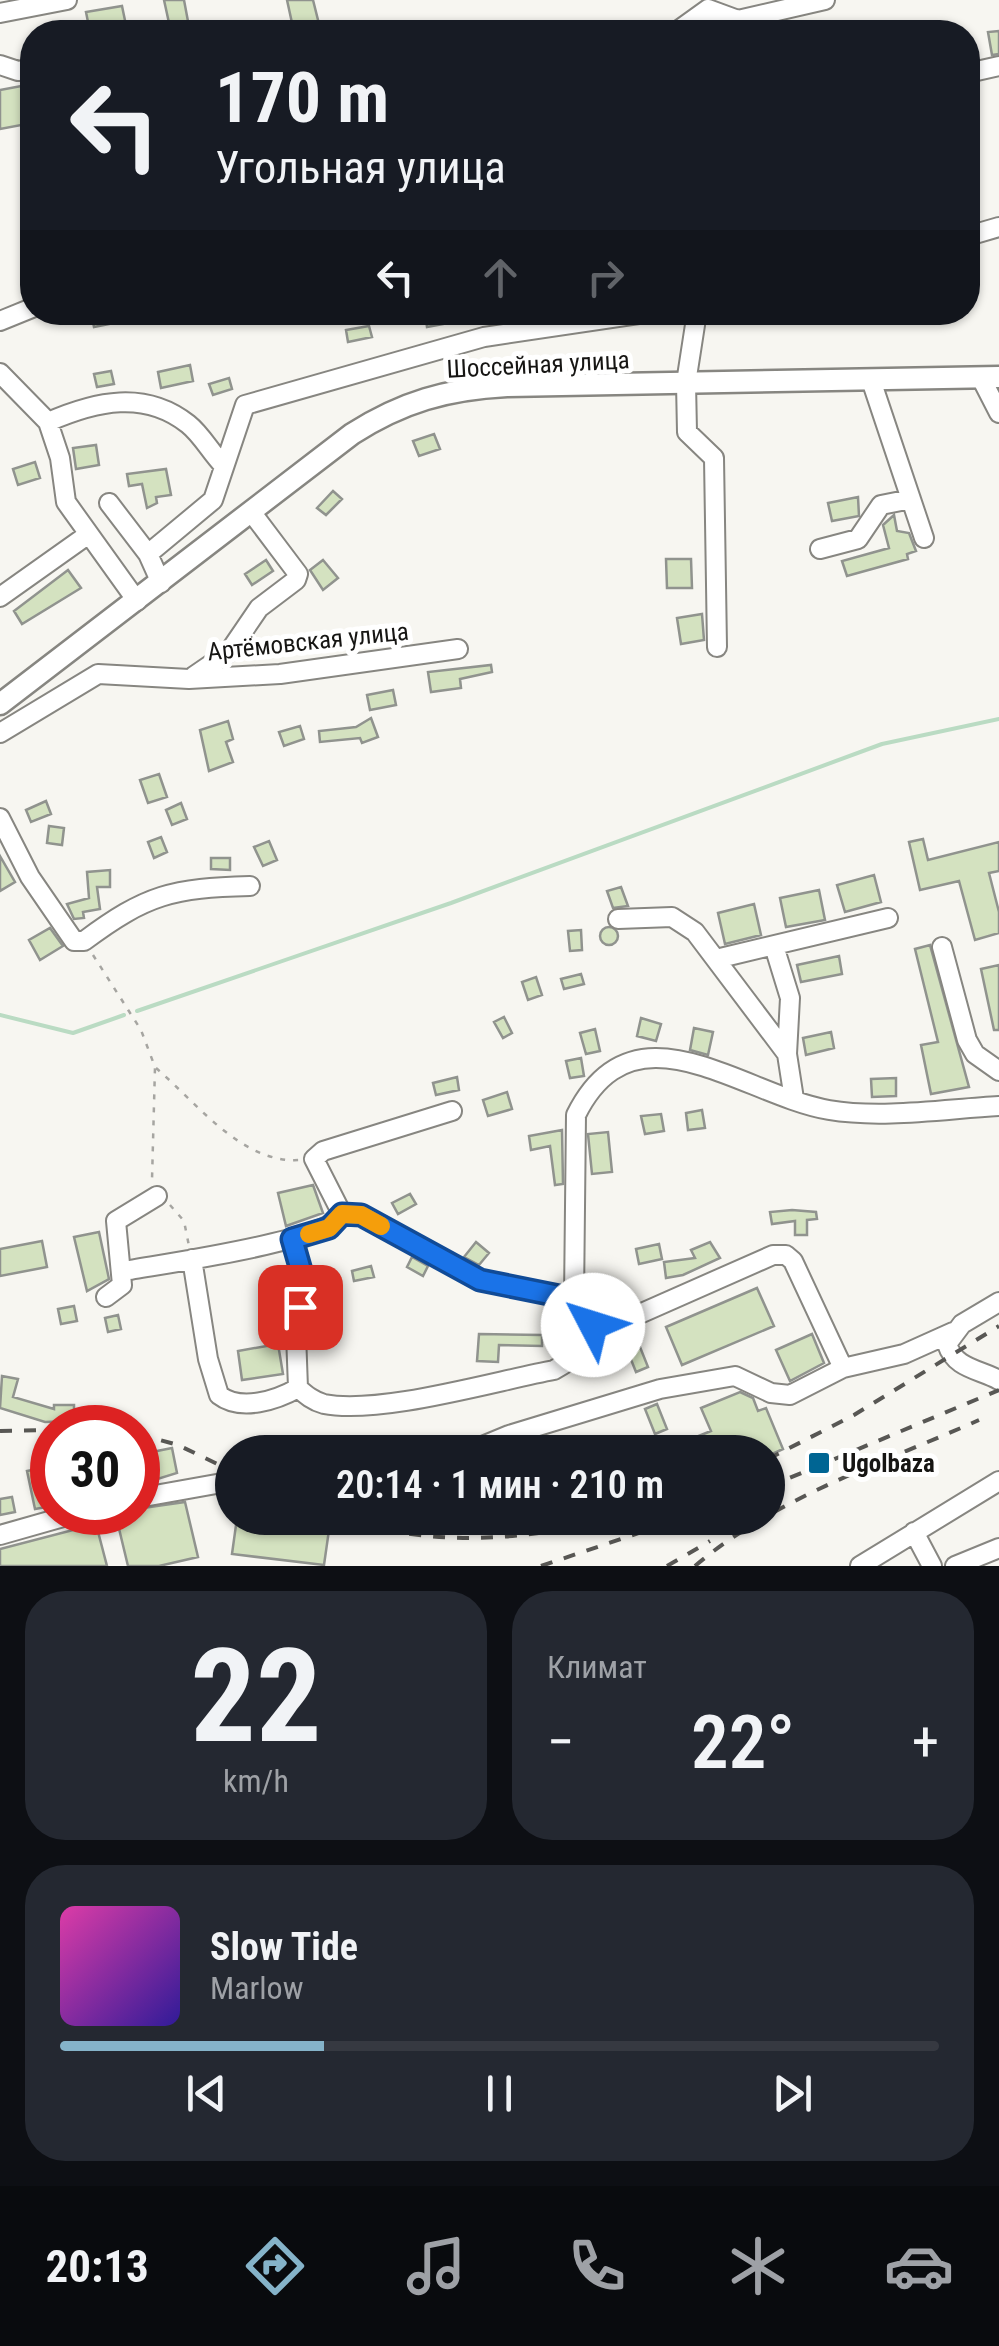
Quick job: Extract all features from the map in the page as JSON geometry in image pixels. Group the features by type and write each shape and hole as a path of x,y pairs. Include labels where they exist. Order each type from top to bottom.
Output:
{"main road":[{"name":"Шоссейная улица","path":"0,704 352,434 412,401 471,388 990,378"}],"street":[{"path":"0,13 67,0"},
{"path":"693,20 708,10 738,20 826,0"},
{"name":"Шоссейная улица","path":"224,466 245,406 484,337 565,325"},
{"path":"695,325 686,383 687,432 714,458 716,647"},
{"path":"0,373 48,422 60,458 66,502 86,536 137,602"},
{"path":"990,378 999,413"},
{"path":"871,380 924,538"},
{"path":"48,422 118,400 167,407 190,425 224,466 213,500 148,554"},
{"path":"820,548 858,539 881,505 911,498"},
{"path":"109,503 148,554 161,583"},
{"path":"189,679 229,652 259,608 296,580 298,574 252,513"},
{"path":"0,598 86,536"},
{"name":"Артёмовская улица","path":"0,733 98,674 189,679 280,674 458,649"},
{"path":"0,818 69,938 84,941 127,911 171,890 250,886"},
{"path":"618,919 661,916 684,922 787,1054"},
{"path":"716,959 888,918"},
{"path":"774,946 790,998 787,1054 794,1100"},
{"path":"942,946 967,1040 975,1054 999,1071"},
{"path":"298,1388 325,1404 370,1405 554,1370 580,1352 592,1335 593,1325 574,1299 576,1115 586,1096 613,1068 647,1057 682,1060 794,1100 851,1112 999,1106"},
{"path":"342,1214 314,1159 323,1151 452,1112"},
{"path":"106,1297 122,1285 124,1271 116,1221 157,1196"},
{"path":"342,1214 361,1215 480,1280 574,1299"},
{"path":"124,1271 292,1239 329,1228 342,1214"},
{"path":"292,1239 304,1281 296,1334 298,1388"},
{"path":"592,1335 773,1255 786,1255 843,1368"},
{"path":"192,1259 208,1359 219,1395 228,1402 243,1403 283,1397 298,1388"},
{"path":"512,1435 660,1390 735,1376 770,1392 790,1395 843,1368 904,1354 953,1332 999,1302"},
{"path":"953,1332 947,1344 951,1356 999,1380"},
{"path":"860,1566 999,1481"},
{"path":"160,1494 215,1483"},
{"path":"0,1535 30,1526"},
{"path":"914,1532 932,1566"},
{"path":"956,1566 999,1548"}],"path":[{"path":"84,941 141,1030 155,1067 150,1173 157,1196 184,1221 192,1259"},
{"path":"155,1067 255,1154 279,1161 314,1159"}],"building":[{"path":"164,0 184,0 188,20 168,20"},
{"path":"287,0 313,0 318,20 291,20"},
{"path":"122,6 125,20 88,20 86,12"},
{"path":"999,31 999,54 992,55 988,32"},
{"path":"20,86 20,125 0,129 0,90"},
{"path":"369,326 372,337 348,342 346,330"},
{"path":"190,365 193,381 161,388 158,372"},
{"path":"111,371 114,384 97,387 94,374"},
{"path":"229,378 232,389 213,395 209,384"},
{"path":"434,434 440,449 419,456 413,441"},
{"path":"96,445 99,465 76,469 73,448"},
{"path":"35,462 40,478 18,485 13,469"},
{"path":"166,469 171,495 156,497 157,503 147,508 142,484 129,486 127,474"},
{"path":"333,491 342,499 326,515 317,508"},
{"path":"858,497 859,516 832,521 828,503"},
{"path":"894,515 897,531 909,533 916,551 907,554 908,559 847,576 842,561 889,548 883,525"},
{"path":"666,559 691,559 692,588 667,588"},
{"path":"266,560 273,571 252,585 245,574"},
{"path":"323,560 338,578 323,590 310,570"},
{"path":"68,570 81,588 22,624 14,611"},
{"path":"702,614 704,640 681,644 677,618"},
{"path":"491,665 492,672 460,679 461,688 431,692 428,672"},
{"path":"393,690 396,705 370,710 367,695"},
{"path":"371,718 378,737 362,743 360,738 320,742 319,731 356,727"},
{"path":"228,721 233,739 226,742 233,762 209,771 200,730"},
{"path":"300,726 304,739 284,746 279,732"},
{"path":"159,774 167,797 148,803 140,780"},
{"path":"46,801 51,814 31,822 26,810"},
{"path":"181,803 187,819 172,825 166,810"},
{"path":"49,826 64,828 62,845 47,843"},
{"path":"161,837 167,852 154,858 148,842"},
{"path":"923,839 928,860 999,842 999,871 989,873 999,912 999,933 975,940 959,881 920,890 909,842"},
{"path":"269,841 277,860 263,866 254,847"},
{"path":"0,856 15,882 0,891"},
{"path":"211,858 230,858 230,870 211,869"},
{"path":"110,870 110,887 97,887 100,909 83,912 84,918 74,919 67,904 89,898 87,872"},
{"path":"874,875 881,902 845,912 837,885"},
{"path":"621,887 628,906 613,908 607,891"},
{"path":"819,890 825,920 786,927 780,898"},
{"path":"754,904 761,935 725,944 718,913"},
{"path":"609,927 618,936 609,945 600,936"},
{"path":"50,928 63,946 40,960 29,940"},
{"path":"581,930 582,950 570,951 568,931"},
{"path":"930,945 969,1087 931,1094 921,1045 938,1042 915,949"},
{"path":"839,956 842,974 801,982 797,965"},
{"path":"999,965 999,1030 994,1030 981,969"},
{"path":"581,974 584,984 564,989 561,979"},
{"path":"536,977 542,995 528,1000 522,982"},
{"path":"504,1017 512,1033 503,1038 494,1022"},
{"path":"641,1018 661,1024 656,1041 637,1036"},
{"path":"694,1028 713,1032 708,1055 690,1050"},
{"path":"595,1029 600,1051 586,1054 580,1033"},
{"path":"831,1032 834,1048 806,1055 803,1038"},
{"path":"581,1058 584,1076 570,1078 566,1061"},
{"path":"457,1077 459,1090 436,1095 433,1083"},
{"path":"896,1078 896,1096 872,1097 871,1079"},
{"path":"507,1092 512,1109 488,1116 483,1100"},
{"path":"702,1110 705,1128 688,1130 686,1113"},
{"path":"661,1114 664,1131 645,1134 641,1116"},
{"path":"562,1130 563,1184 555,1185 550,1146 531,1150 529,1136"},
{"path":"608,1132 612,1172 592,1174 588,1134"},
{"path":"313,1185 323,1213 286,1226 278,1193"},
{"path":"410,1194 416,1204 398,1214 392,1203"},
{"path":"770,1212 816,1212 817,1219 807,1220 807,1235 795,1235 795,1221 772,1224"},
{"path":"99,1232 109,1279 87,1291 74,1237"},
{"path":"42,1241 47,1267 0,1276 0,1249"},
{"path":"476,1242 489,1253 479,1265 464,1257"},
{"path":"710,1242 720,1258 683,1275 666,1278 664,1262 695,1258 691,1250"},
{"path":"659,1244 662,1259 639,1264 636,1249"},
{"path":"412,1257 428,1266 423,1276 407,1267"},
{"path":"371,1266 374,1277 354,1281 352,1271"},
{"path":"757,1288 774,1326 682,1365 666,1327"},
{"path":"74,1306 77,1321 61,1324 58,1309"},
{"path":"118,1315 121,1329 108,1332 105,1318"},
{"path":"479,1334 542,1335 542,1346 499,1345 498,1362 477,1361"},
{"path":"812,1334 824,1363 790,1381 776,1350"},
{"path":"638,1342 648,1367 636,1372 626,1347"},
{"path":"278,1344 283,1374 242,1380 238,1351"},
{"path":"2,1376 18,1379 13,1397 40,1405 30,1405 30,1417 0,1408"},
{"path":"740,1392 753,1398 758,1411 766,1408 777,1435 701,1435 711,1431 701,1408"},
{"path":"657,1404 667,1429 655,1434 645,1409"},
{"path":"172,1448 177,1473 160,1478 160,1450"},
{"path":"12,1497 15,1512 0,1515 0,1499"},
{"path":"185,1502 198,1557 159,1566 128,1566 121,1535 160,1535 160,1506"},
{"path":"54,1535 99,1535 107,1566 0,1566 0,1549"},
{"path":"235,1535 328,1535 324,1565 232,1554"}],"waterway":[{"path":"137,1011 451,903 882,744 999,719"},
{"path":"0,1015 73,1033 124,1015"}],"railway":[{"path":"785,1450 854,1415 999,1326"},
{"path":"785,1480 999,1390"},
{"path":"695,1566 760,1520 795,1501 979,1420"},
{"path":"0,1431 30,1430"},
{"path":"160,1440 215,1463"},
{"path":"421,1535 478,1538 520,1535"},
{"path":"541,1566 633,1535"},
{"path":"667,1566 710,1541"}],"slow traffic":[{"path":"309,1234 329,1228 342,1214 361,1215 381,1226"}],"place":[{"name":"Ugolbaza","path":"819,1463"}],"route":[{"path":"300,1307 304,1281 292,1239 329,1228 342,1214 361,1215 480,1280 574,1299 593,1325"}]}
